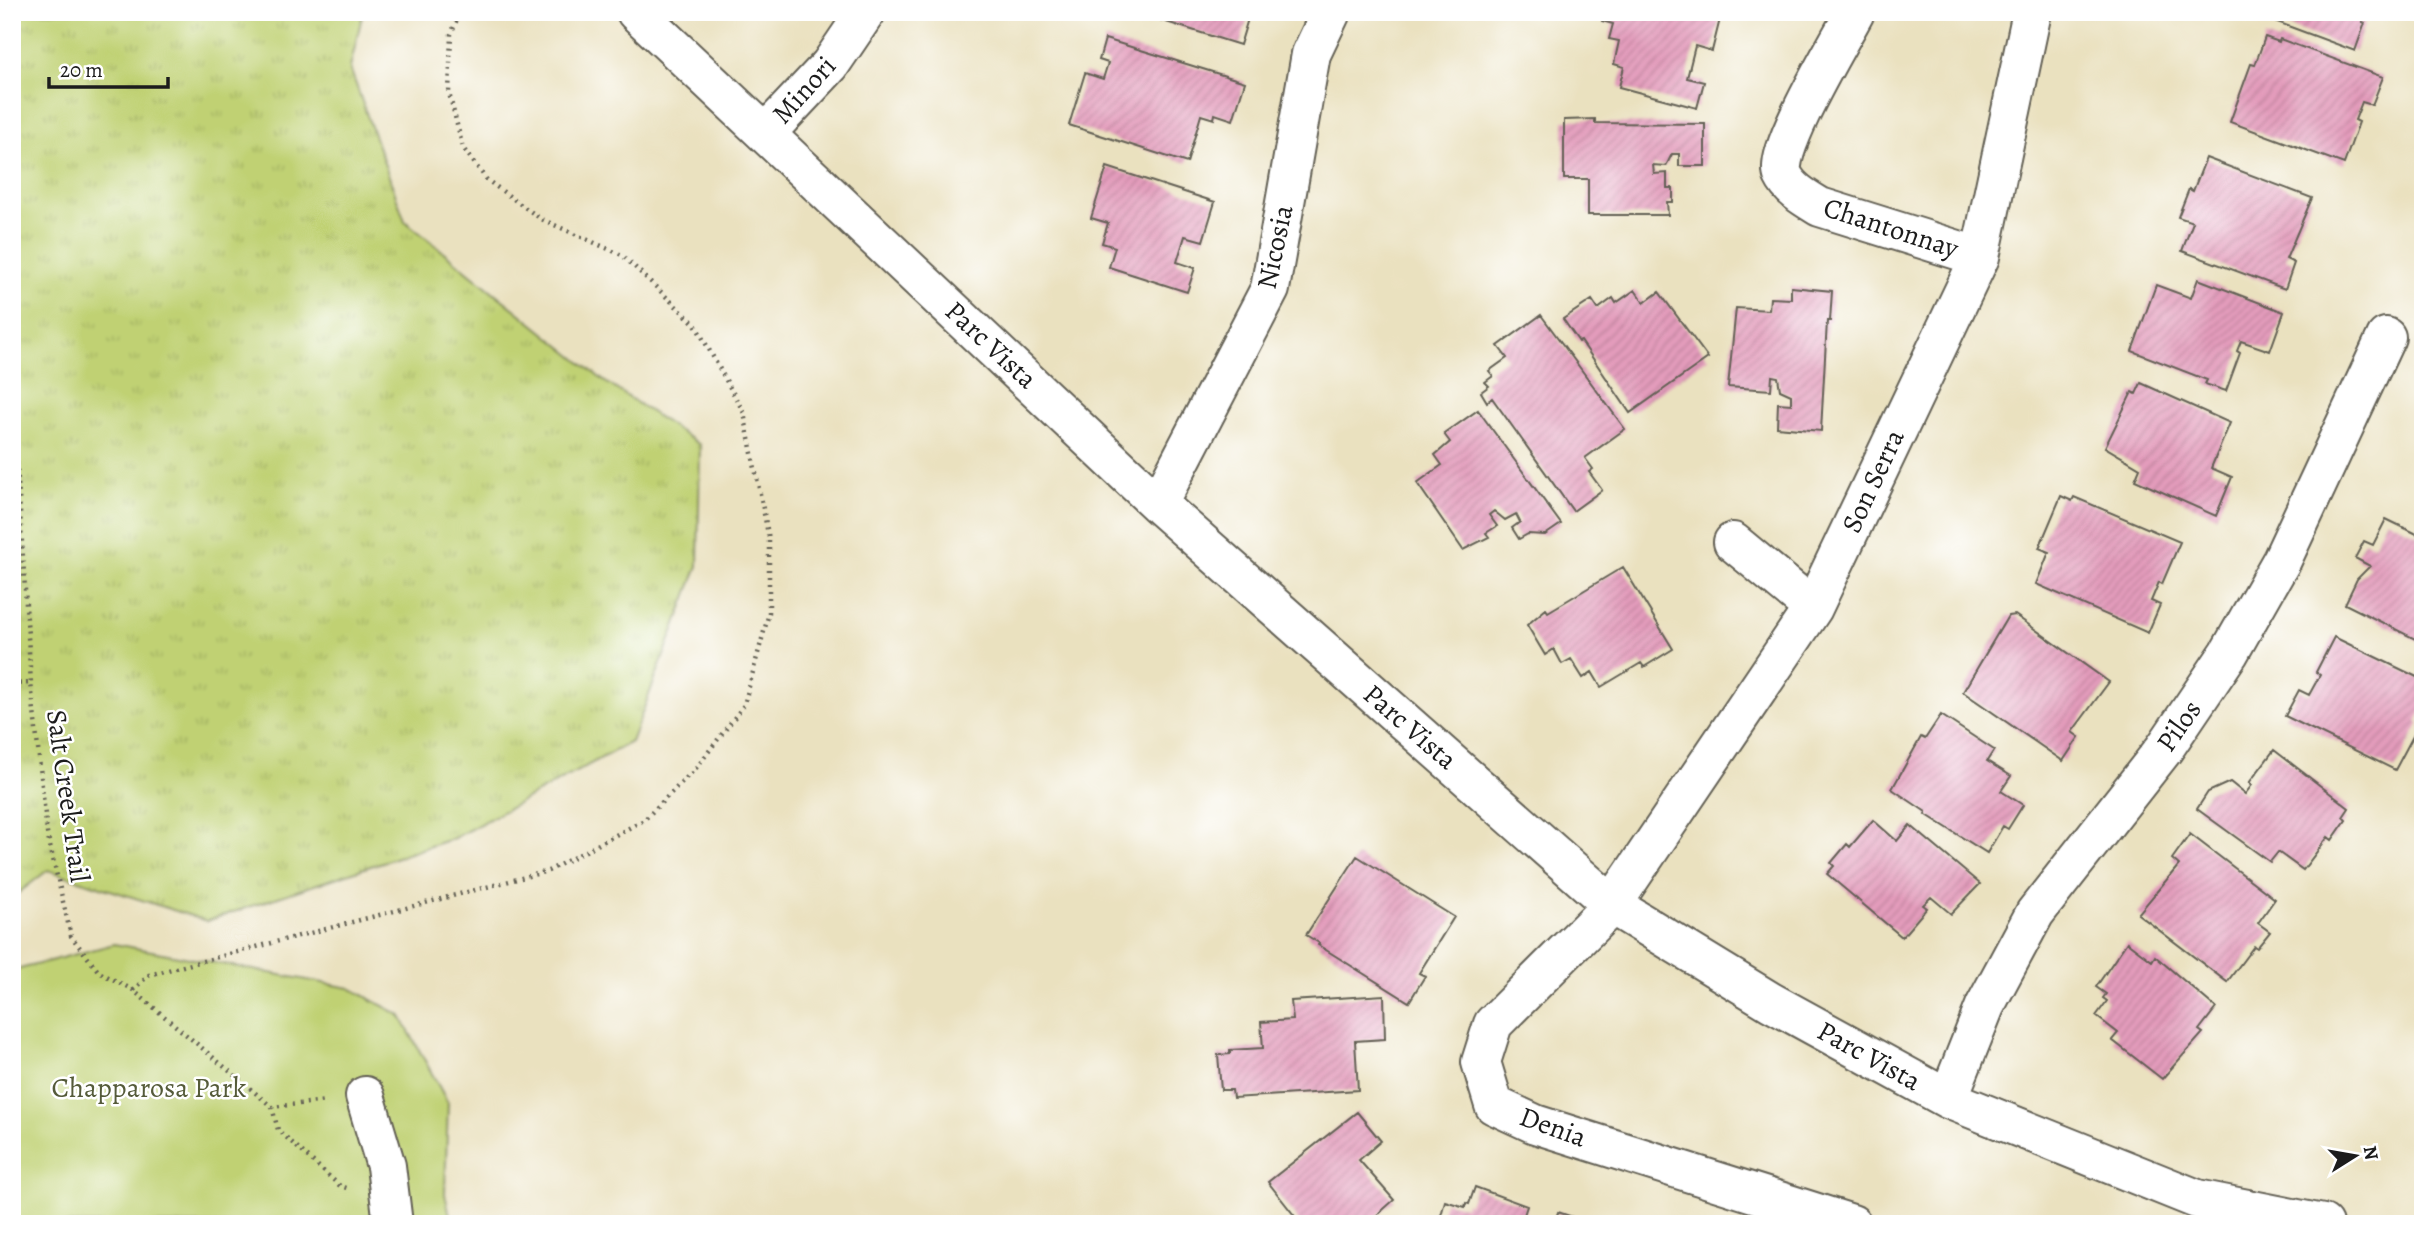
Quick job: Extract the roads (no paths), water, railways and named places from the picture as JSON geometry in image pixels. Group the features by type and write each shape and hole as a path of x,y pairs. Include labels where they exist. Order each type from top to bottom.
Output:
{"street":[{"name":"Parc Vista","path":"636,12 1158,504 1612,905 1771,1002 1948,1099 2197,1199 2323,1224"},
{"name":"Minori","path":"766,133 830,65 866,12"},
{"name":"Nicosia","path":"1158,504 1270,289 1311,54 1331,12"},
{"name":"Chantonnay","path":"1856,12 1787,141 1782,153 1782,174 1797,192 1820,207 1980,257"},
{"name":"Son Serra","path":"1612,905 1813,608 1980,257 2032,12"},
{"name":"Pilos","path":"1948,1099 1985,1006 2035,913 2164,749 2230,653 2282,560 2386,337"},
{"path":"1733,542 1813,608"},
{"name":"Denia","path":"1612,905 1493,1024 1481,1062 1494,1105 1535,1124 1853,1224"},
{"path":"365,1097 386,1166 393,1224"}],"park label":[{"name":"Chapparosa Park","path":"149,1088"}]}
